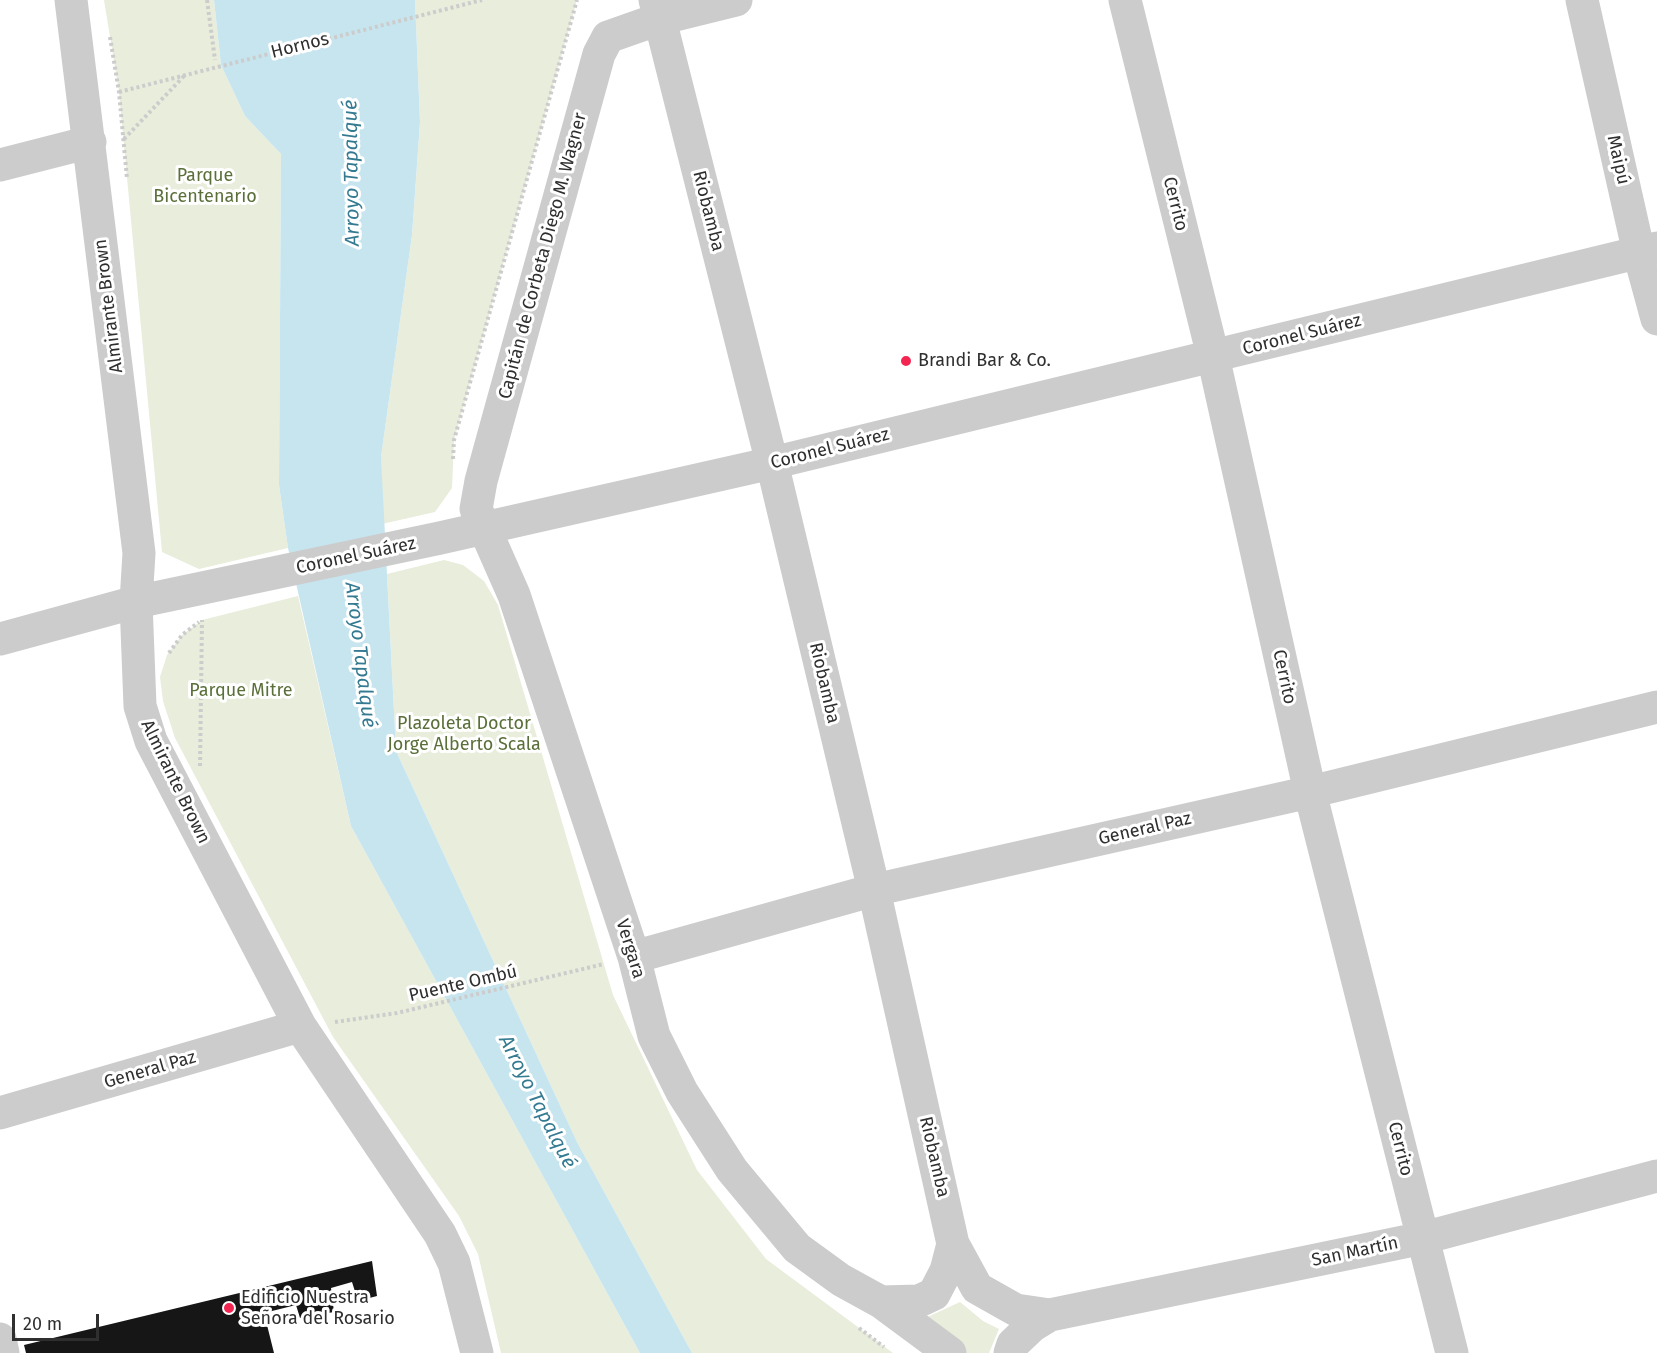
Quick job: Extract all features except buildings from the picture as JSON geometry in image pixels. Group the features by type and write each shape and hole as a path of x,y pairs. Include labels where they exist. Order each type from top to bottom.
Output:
{"street":[{"name":"Almirante Brown","path":"71,0 139,553 136,602 140,706 151,741 313,1024 440,1234 454,1263 477,1353"},
{"path":"657,10 736,0"},
{"name":"Cerrito","path":"1125,0 1213,356 1310,792 1452,1353"},
{"name":"Maipú","path":"1582,0 1648,250 1657,319"},
{"name":"Riobamba","path":"657,10 772,463 874,890 953,1244 977,1288 1016,1310 1050,1315"},
{"name":"Capitán de Corbeta Diego M. Wagner","path":"483,529 476,509 481,481 599,54 608,37 657,10"},
{"path":"0,165 90,142"},
{"name":"Coronel Suárez","path":"0,639 136,602 483,529 772,463 1648,250"},
{"name":"Vergara","path":"483,529 513,595 619,961 682,1092 732,1170 797,1248 842,1280 881,1302"},
{"name":"General Paz","path":"619,961 874,890 1310,792 1657,707"},
{"name":"General Paz","path":"0,1113 313,1024"},
{"name":"San Martín","path":"1050,1315 1423,1238 1657,1176"},
{"path":"881,1302 919,1301 934,1294 946,1271 953,1244"},
{"path":"881,1302 950,1353"},
{"path":"1010,1353 1013,1344 1019,1338 1050,1315"},
{"path":"0,1339 3,1353"}],"path":[{"path":"207,0 215,60"},
{"name":"Hornos","path":"119,92 478,0"},
{"path":"453,464 454,440 577,0"},
{"path":"123,140 185,74"},
{"path":"167,656 182,634 202,620 199,771"},
{"name":"Puente Ombú","path":"313,1024 397,1013 619,961"}],"green space":[{"name":"Parque Bicentenario","path":"104,0 214,0 221,65 245,116 281,154 279,485 288,548 199,569 162,552 119,92"},
{"path":"415,0 577,0 454,440 452,488 435,512 382,524 381,457 412,235 420,122"},
{"name":"Plazoleta Doctor Jorge Alberto Scala","path":"444,560 463,565 484,581 498,605 613,995 697,1170 766,1259 893,1353 692,1353 577,1142 396,751 387,574"},
{"name":"Parque Mitre","path":"298,596 351,826 640,1353 501,1353 478,1254 459,1216 333,1037 175,738 163,701 160,677 167,655 182,635 202,620"},
{"path":"960,1302 983,1321 999,1329 989,1353 959,1353 921,1320"}],"water":[{"name":"Arroyo Tapalqué","path":"214,0 415,0 420,122 412,235 381,457 396,751 577,1142 692,1353 640,1353 351,826 288,548 279,485 281,154 245,116 221,65"}],"place":[{"name":"Brandi Bar & Co.","path":"906,361"},
{"name":"Edificio Nuestra Señora del Rosario","path":"229,1308"}]}
